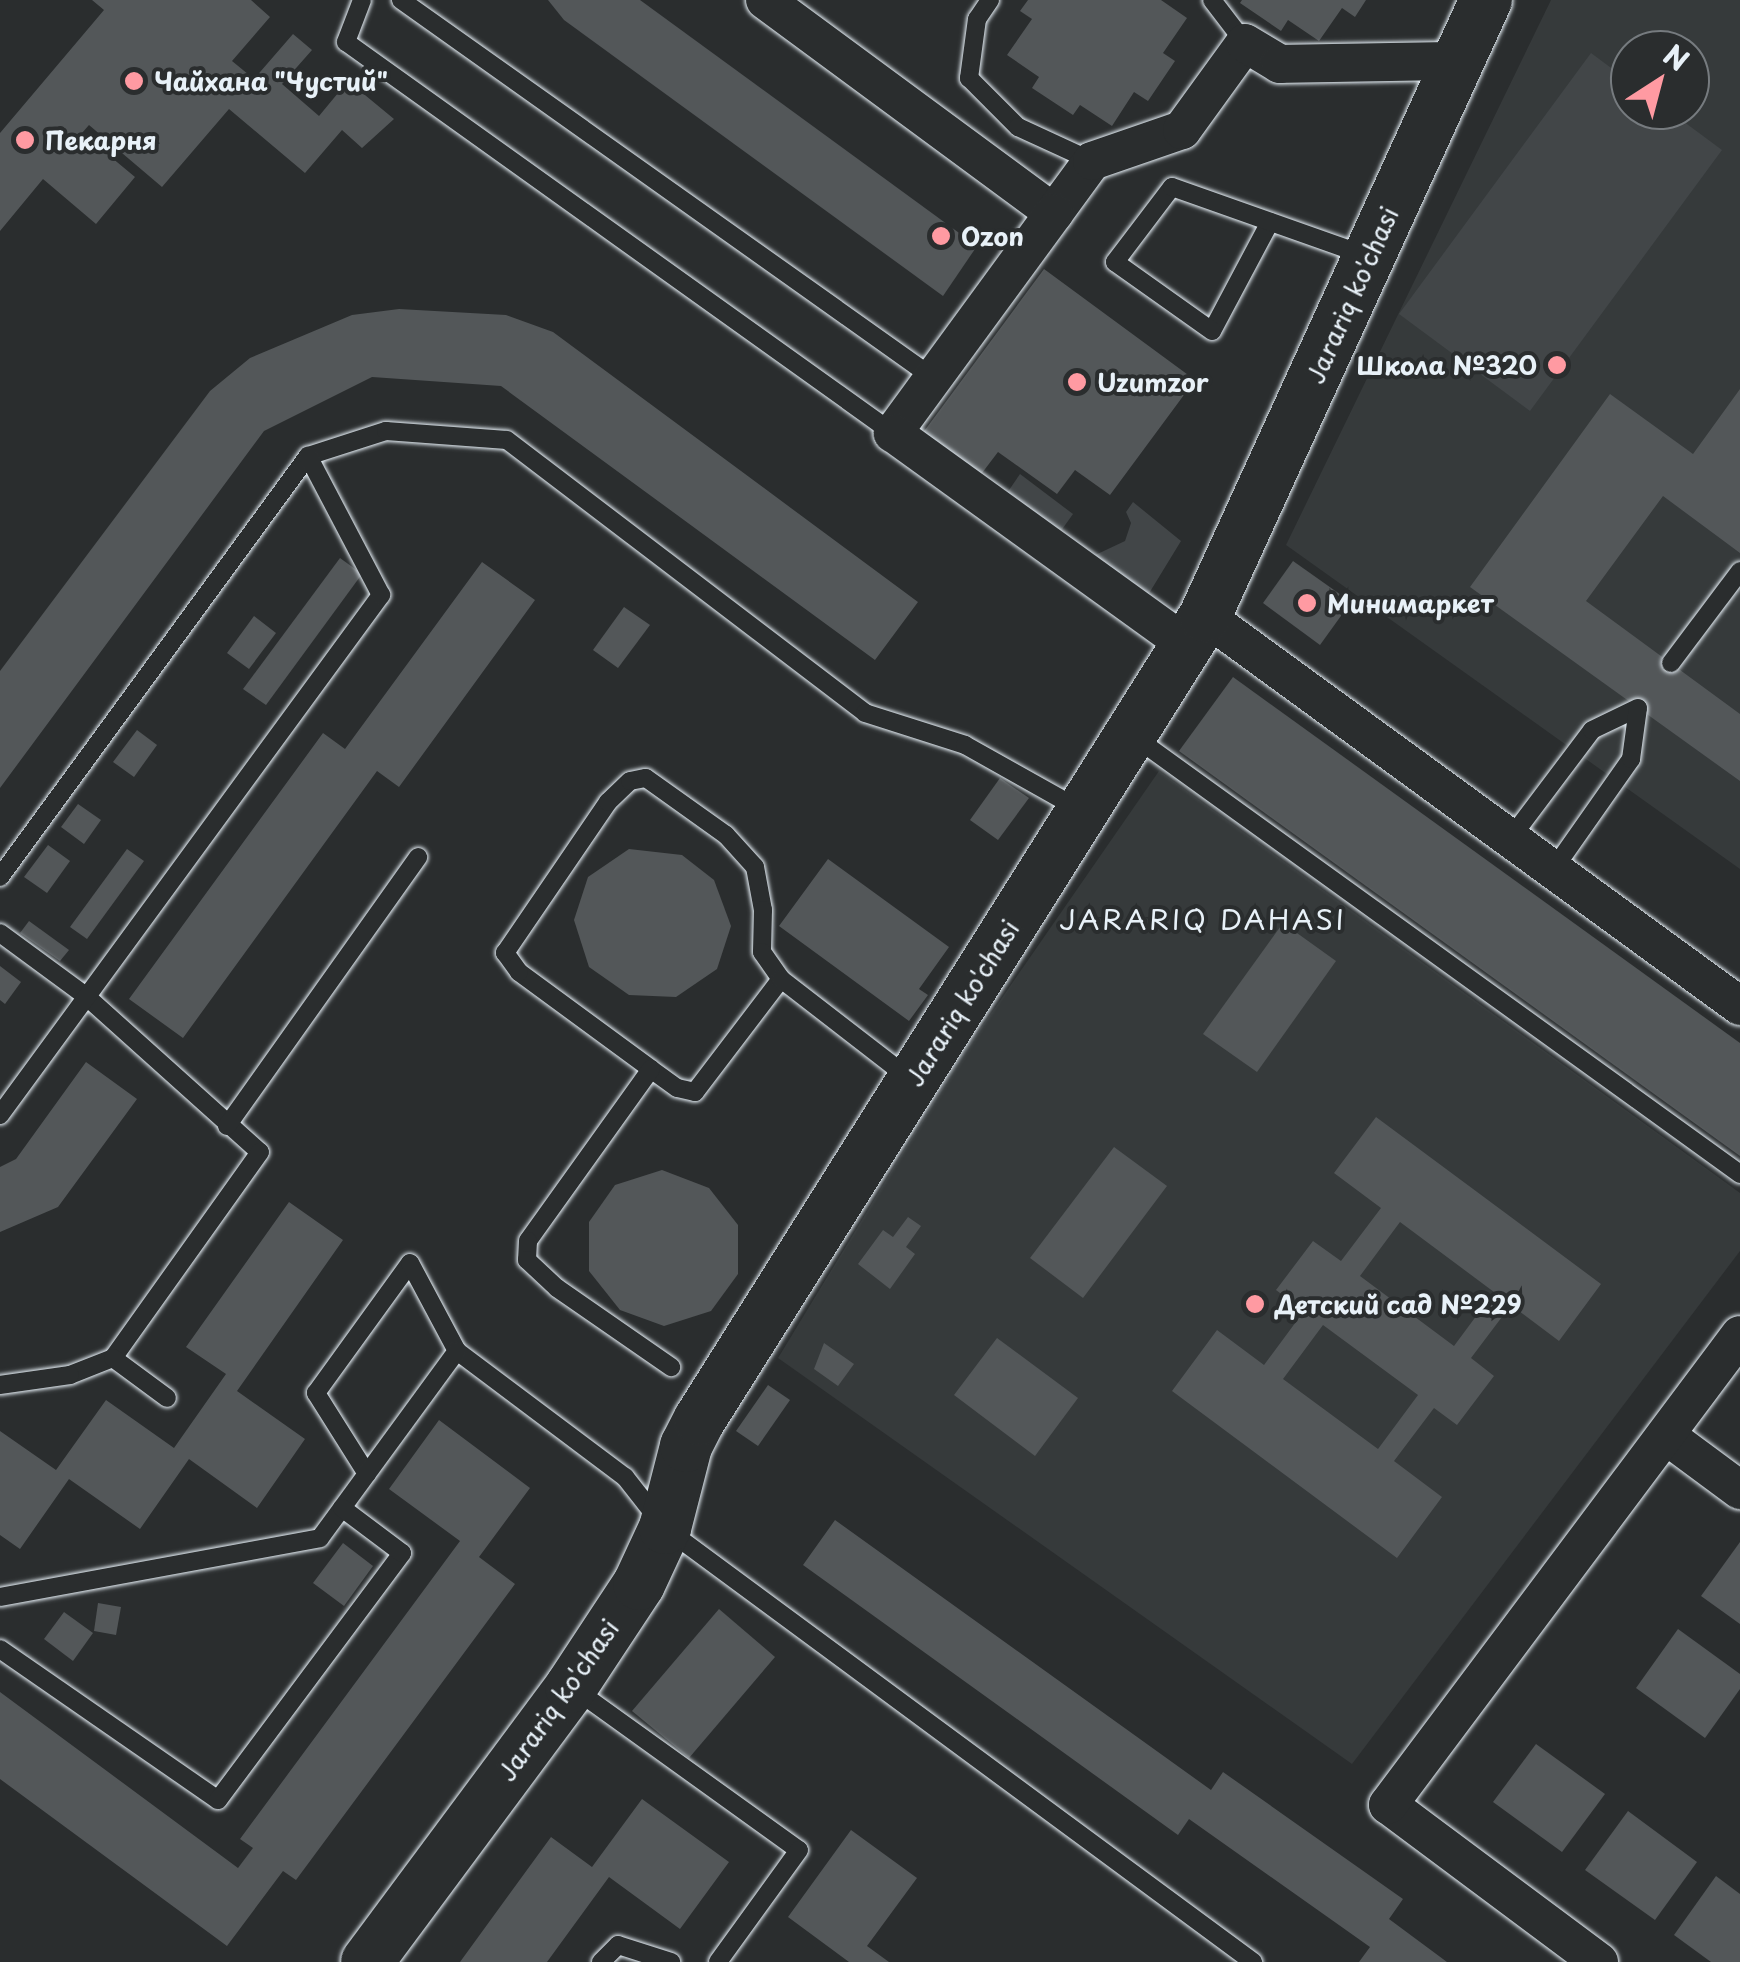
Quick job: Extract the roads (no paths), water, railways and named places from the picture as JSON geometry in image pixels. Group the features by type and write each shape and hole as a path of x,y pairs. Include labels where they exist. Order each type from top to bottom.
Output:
{"street":[{"path":"765,0 1054,214"},
{"name":"Jarariq ko'chasi","path":"368,1962 572,1687 648,1569 664,1528 686,1446 700,1419 1196,630 1486,0"},
{"path":"1458,60 1280,64 1246,43 1182,130 1092,162 894,433 1510,838 1740,1006"},
{"path":"1600,1962 1388,1805 1740,1335"},
{"path":"1667,1436 1740,1490"}],"lane":[{"path":"362,0 346,42 894,433"},
{"path":"402,0 935,378"},
{"path":"990,0 977,19 970,78 1018,127 1092,162"},
{"path":"1212,0 1246,43"},
{"path":"1270,222 1212,330 1115,262 1172,187 1369,257"},
{"path":"0,877 308,456 386,431 507,440 865,714 964,745 1084,812"},
{"path":"0,1116 381,594 308,456"},
{"path":"1671,663 1740,571"},
{"path":"1510,838 1592,730 1638,708 1631,759 1554,870"},
{"path":"1132,734 1740,1174"},
{"path":"781,979 694,1092 677,1088 651,1070 519,972 505,952 608,802 630,781 646,778 726,835 756,867 763,910 762,952 781,979 912,1080"},
{"path":"227,1126 418,857"},
{"path":"0,933 87,997 260,1152 113,1358 70,1375 0,1385"},
{"path":"651,1070 528,1242 527,1260 557,1288 670,1367"},
{"path":"367,1474 316,1393 410,1263 457,1351 624,1477 664,1528 1253,1962"},
{"path":"0,1598 320,1538 457,1351"},
{"path":"113,1358 168,1398"},
{"path":"0,1649 218,1800 402,1552 342,1508"},
{"path":"572,1687 799,1850 718,1962"},
{"path":"601,1962 618,1945 672,1962"}],"place":[{"name":"Чайхана \"Чустий\"","path":"134,81"},
{"name":"Пекарня","path":"25,140"},
{"name":"Ozon","path":"941,236"},
{"name":"Школа №320","path":"1557,365"},
{"name":"Uzumzor","path":"1077,382"},
{"name":"Минимаркет","path":"1307,603"},
{"name":"Детский сад №229","path":"1255,1304"}],"district":[{"name":"JARARIQ DAHASI","path":"1203,919"}]}
